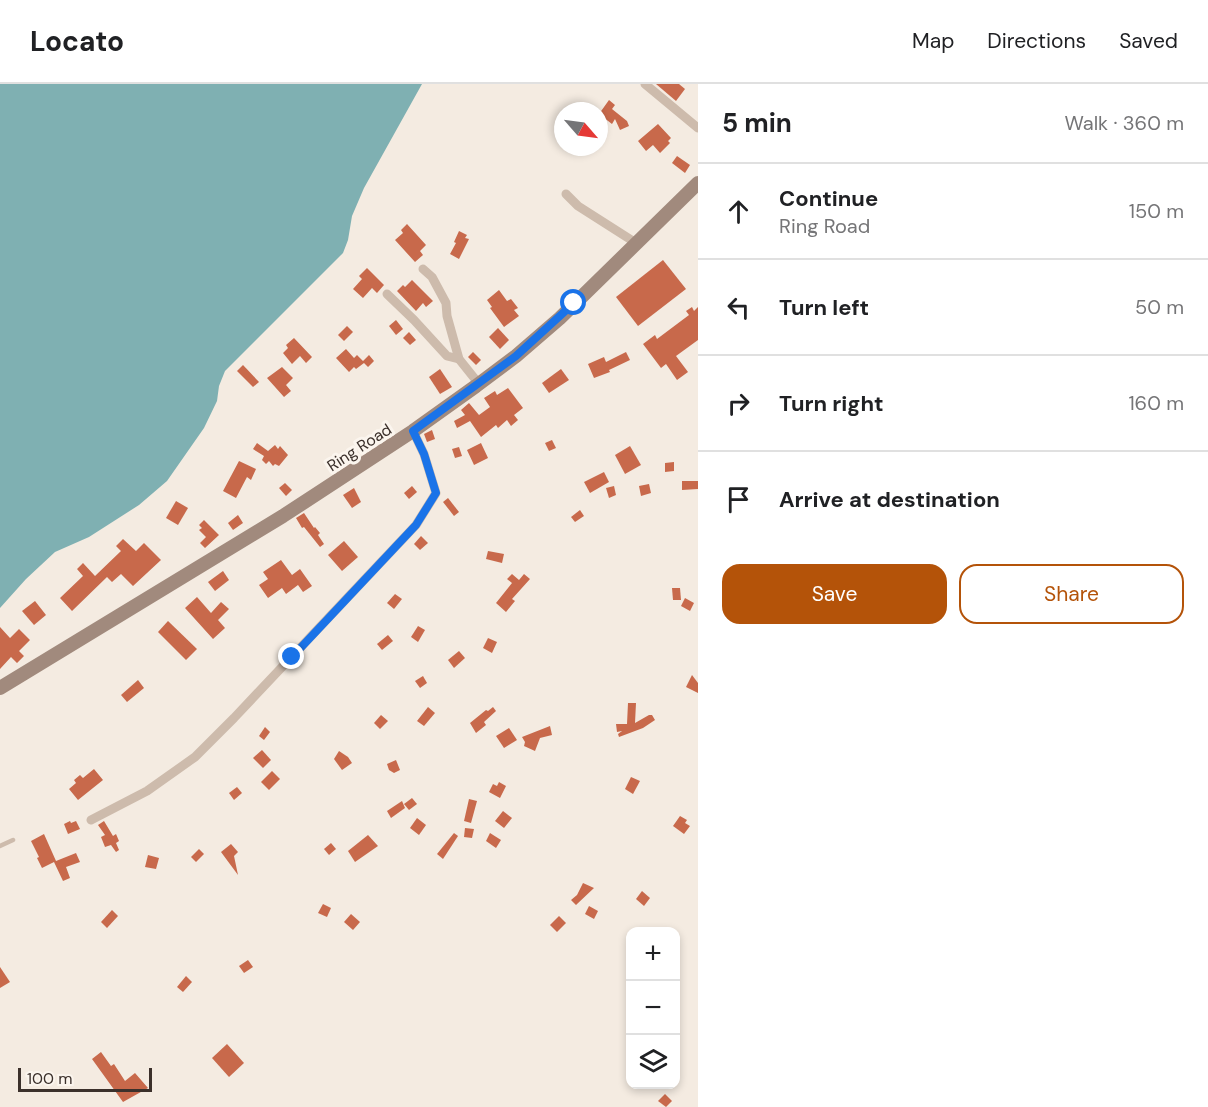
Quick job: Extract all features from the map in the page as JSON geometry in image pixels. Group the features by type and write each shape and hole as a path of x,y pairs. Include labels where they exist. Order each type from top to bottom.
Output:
{"main road":[{"name":"Ring Road","path":"0,688 284,516 413,431 479,384 547,330 698,183"}],"street":[{"path":"645,84 698,128"},
{"path":"566,194 578,206 636,243"},
{"path":"423,269 432,277 446,303 449,326 459,359 479,384"},
{"path":"387,294 447,356 459,359"},
{"path":"91,820 147,791 195,757 416,525 436,493 424,454 413,431"}],"lane":[{"path":"0,846 13,840"}],"water":[{"path":"0,84 422,84 364,188 352,216 343,253 225,371 219,386 217,401 204,428 167,481 139,505 89,537 55,552 0,608"}],"building":[{"path":"656,84 679,84 685,89 676,101"},
{"path":"609,100 615,105 612,109 627,121 629,126 620,130 615,119 612,124 608,121"},
{"path":"658,124 671,138 668,141 670,143 660,153 653,145 646,151 638,141"},
{"path":"677,156 690,165 685,173 672,163"},
{"path":"407,224 426,245 420,251 423,255 415,262 395,240 403,233 401,230"},
{"path":"459,231 467,235 465,238 469,239 459,259 450,254"},
{"path":"663,260 686,289 638,326 616,297"},
{"path":"367,268 384,285 377,293 372,288 363,298 353,289 362,279 359,276"},
{"path":"412,280 433,301 426,307 423,303 416,311 397,291"},
{"path":"499,290 507,301 511,299 518,308 514,310 519,316 504,327 487,300"},
{"path":"692,307 694,311 698,307 698,340 676,356 688,372 677,380 666,364 661,368 643,344 655,335 657,339 689,315 686,311"},
{"path":"396,320 403,329 396,335 389,326"},
{"path":"347,326 353,332 344,341 338,335"},
{"path":"498,328 509,340 500,349 489,337"},
{"path":"409,332 416,340 410,345 403,338"},
{"path":"294,338 312,357 306,363 300,356 292,364 283,353 288,348 286,345"},
{"path":"346,349 354,358 357,355 363,361 369,355 374,361 368,367 364,363 349,372 336,358"},
{"path":"473,352 481,360 476,365 468,357"},
{"path":"626,352 630,360 594,378 588,364 604,357 606,362"},
{"path":"243,365 259,382 253,387 237,371"},
{"path":"282,367 293,378 286,385 291,391 284,397 267,378"},
{"path":"440,369 452,387 440,394 429,377"},
{"path":"561,369 569,380 549,393 542,383"},
{"path":"508,388 523,408 514,415 518,420 511,426 507,420 498,428 496,425 481,437 470,421 457,428 454,421 465,415 461,410 469,403 479,415 490,407 484,398 495,391 497,395"},
{"path":"432,430 435,439 427,442 424,434"},
{"path":"552,440 556,448 549,451 545,443"},
{"path":"257,443 268,451 275,445 278,449 280,446 288,455 279,466 275,464 273,466 269,461 266,464 262,460 264,456 253,449"},
{"path":"481,443 488,458 474,465 467,450"},
{"path":"630,446 641,465 625,474 615,455"},
{"path":"459,447 462,456 455,458 452,449"},
{"path":"239,461 256,469 251,480 247,477 236,498 223,491"},
{"path":"674,462 674,471 665,472 665,463"},
{"path":"604,472 609,482 590,493 584,482"},
{"path":"682,481 698,481 698,489 682,490"},
{"path":"285,483 292,490 286,496 279,488"},
{"path":"649,484 651,493 641,496 639,486"},
{"path":"412,486 417,492 409,499 404,493"},
{"path":"614,486 616,495 609,498 606,488"},
{"path":"354,488 361,502 352,508 343,495"},
{"path":"448,498 459,512 454,516 443,502"},
{"path":"176,501 188,508 178,525 166,518"},
{"path":"580,510 584,516 575,522 571,517"},
{"path":"304,513 320,533 318,535 324,544 320,547 296,518"},
{"path":"238,515 243,523 233,530 228,523"},
{"path":"204,520 219,535 205,548 200,543 206,537 199,530 202,528 199,525"},
{"path":"421,536 428,543 420,550 414,544"},
{"path":"123,539 136,551 144,543 161,560 133,586 121,574 112,582 107,577 72,611 60,598 83,576 77,569 83,563 95,576 121,551 116,546"},
{"path":"344,541 358,557 342,571 328,555"},
{"path":"488,551 504,554 502,563 486,559"},
{"path":"281,560 292,575 300,569 312,586 303,592 298,585 286,594 282,588 268,598 259,585 268,579 263,572"},
{"path":"223,571 229,580 215,591 208,582"},
{"path":"512,574 519,580 524,574 530,579 512,599 515,601 506,612 496,603 512,583 507,579"},
{"path":"672,588 680,588 681,600 673,600"},
{"path":"395,594 402,599 394,609 387,603"},
{"path":"197,597 211,613 221,602 229,609 218,620 225,628 213,639 185,608"},
{"path":"685,598 694,603 690,611 681,606"},
{"path":"35,601 46,615 34,625 22,611"},
{"path":"168,621 197,649 186,660 158,632"},
{"path":"418,626 425,630 418,642 411,637"},
{"path":"0,627 10,638 19,629 30,640 19,651 24,656 17,663 11,657 0,669"},
{"path":"388,635 393,641 382,650 377,644"},
{"path":"488,638 497,642 492,653 483,648"},
{"path":"459,651 465,658 454,668 448,660"},
{"path":"692,675 698,683 698,693 686,687"},
{"path":"423,676 427,683 420,688 415,681"},
{"path":"138,680 144,688 127,702 121,695"},
{"path":"628,703 636,703 635,723 649,715 652,715 655,720 643,728 619,737 618,734 622,731 617,732 616,724 627,724"},
{"path":"428,707 435,713 424,726 417,721"},
{"path":"493,707 496,711 484,722 486,725 476,733 470,723"},
{"path":"381,715 388,721 380,729 374,723"},
{"path":"550,726 552,735 540,738 535,751 524,746 525,742 522,737"},
{"path":"265,727 270,732 264,740 259,736"},
{"path":"509,728 517,740 504,748 496,736"},
{"path":"262,750 271,760 263,768 253,758"},
{"path":"339,751 352,763 342,770 334,759"},
{"path":"396,760 400,770 394,773 389,770 387,764"},
{"path":"94,769 103,780 78,800 69,789 80,775 83,778"},
{"path":"272,771 280,779 269,790 261,782"},
{"path":"631,777 640,781 633,794 625,789"},
{"path":"499,782 506,786 500,798 489,792 493,784 497,786"},
{"path":"237,787 242,793 234,800 229,793"},
{"path":"412,798 417,804 409,810 404,804"},
{"path":"469,799 477,801 471,823 464,821"},
{"path":"402,801 405,808 391,818 387,811"},
{"path":"503,811 512,818 504,828 495,821"},
{"path":"680,816 687,820 685,823 690,826 684,834 673,826"},
{"path":"417,818 426,825 419,835 410,828"},
{"path":"70,821 71,823 76,821 80,829 68,834 64,824"},
{"path":"104,821 119,841 116,843 119,850 116,852 111,845 105,847 101,837 105,835 98,825"},
{"path":"465,828 474,829 472,838 464,837"},
{"path":"454,833 458,836 443,859 437,854"},
{"path":"490,833 501,840 496,848 486,841"},
{"path":"44,834 56,861 76,853 80,862 66,867 70,878 63,881 54,862 42,868 31,841"},
{"path":"368,835 378,846 355,862 348,851"},
{"path":"331,843 336,849 329,855 324,849"},
{"path":"231,844 238,852 234,856 238,875 221,852"},
{"path":"199,849 204,854 196,862 191,857"},
{"path":"148,855 159,858 156,869 145,867"},
{"path":"583,883 594,888 576,905 571,900 577,895"},
{"path":"642,891 650,898 644,906 636,899"},
{"path":"323,904 331,908 327,917 318,913"},
{"path":"589,906 598,911 594,919 585,914"},
{"path":"112,910 118,916 107,928 101,922"},
{"path":"351,914 360,922 353,930 344,922"},
{"path":"559,916 566,923 557,932 550,925"},
{"path":"248,960 253,967 244,973 239,966"},
{"path":"0,967 10,982 0,988"},
{"path":"186,976 192,982 183,992 177,987"},
{"path":"227,1044 244,1063 229,1077 212,1058"},
{"path":"101,1052 111,1066 114,1064 125,1081 135,1073 148,1088 123,1102 92,1059"},
{"path":"665,1094 672,1101 666,1107 658,1101"}],"route":[{"path":"292,657 416,525 436,493 433,477 413,431 516,356 574,303"}]}
